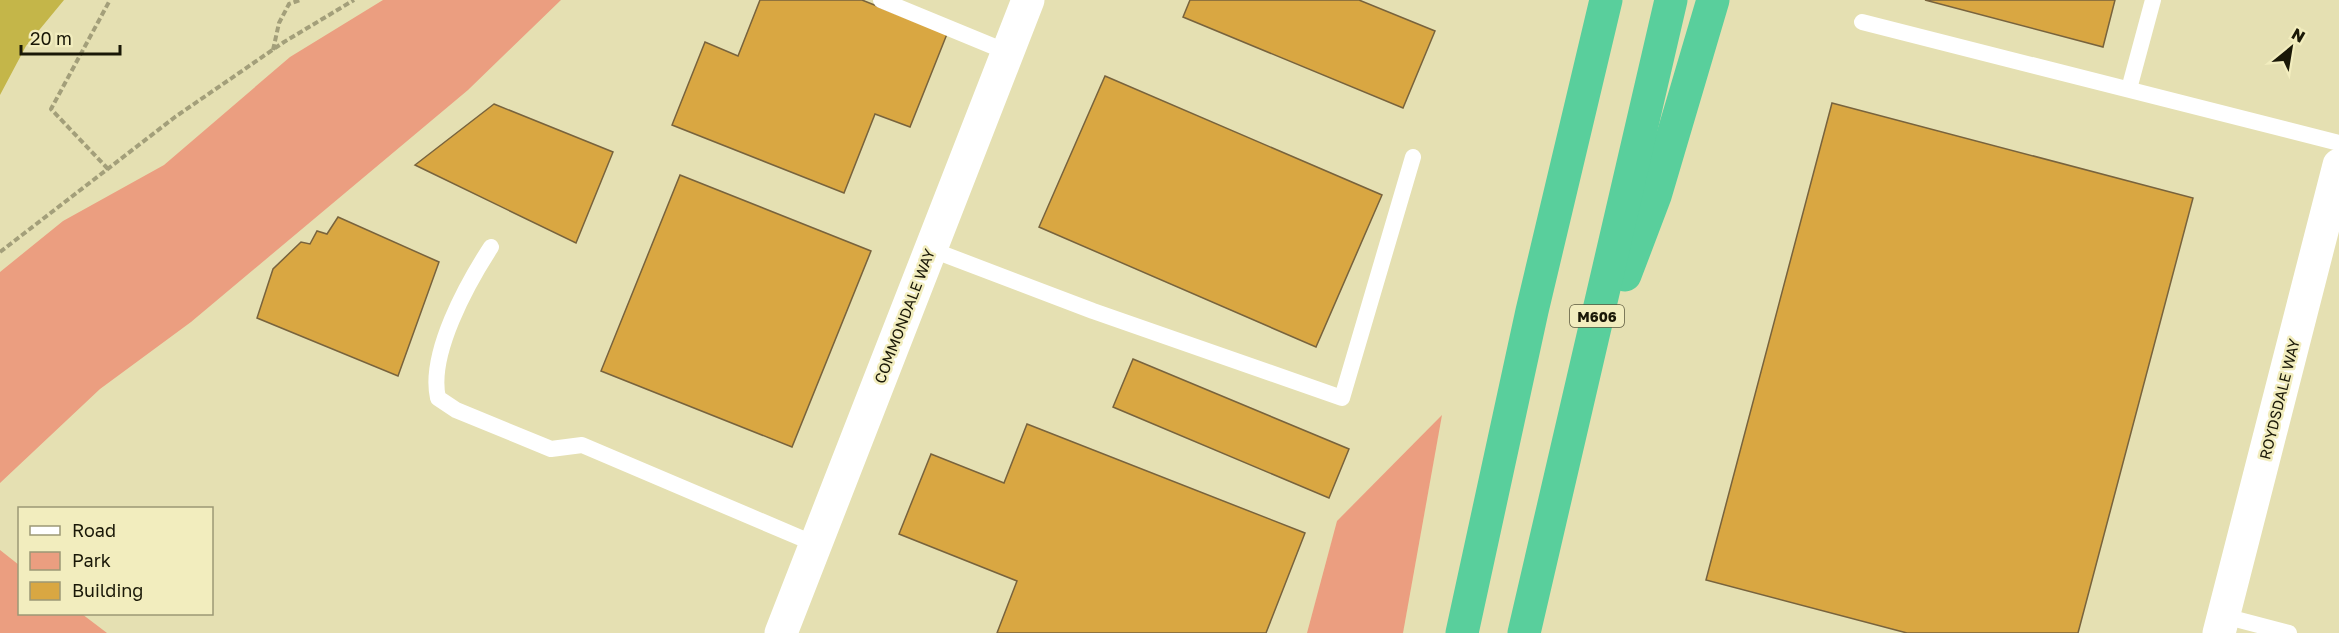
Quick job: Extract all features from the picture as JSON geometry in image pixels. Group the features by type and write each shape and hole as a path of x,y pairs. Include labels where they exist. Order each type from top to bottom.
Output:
{"highway":[{"path":"1462,633 1532,311 1606,0"},
{"name":"M606","path":"1524,633 1671,0"},
{"name":"M606","path":"1578,398 1655,196 1713,0"}],"street":[{"name":"COMMONDALE WAY","path":"781,633 1028,0"},
{"name":"ROYDSDALE WAY","path":"2221,624 2339,165"}],"lane":[{"path":"881,0 1007,52"},
{"path":"2129,89 2153,0"},
{"path":"1862,22 2339,143"},
{"path":"930,249 1093,311 1342,398 1413,157"},
{"path":"491,247 466,286 447,333 435,383 438,398 456,410 551,449 582,445 815,544"},
{"path":"2221,624 2289,633"}],"path":[{"path":"108,169 51,109 110,0"},
{"path":"273,50 279,23 289,4 300,0"},
{"path":"0,252 175,117 273,50 354,0"}],"green space":[{"path":"383,0 561,0 468,90 191,322 100,389 0,483 0,272 63,221 164,165 290,57"},
{"path":"1442,415 1403,633 1307,633 1337,521"},
{"path":"0,550 18,564 18,615 83,615 107,633 0,633"}],"shaded area":[{"path":"0,0 64,0 26,46 0,95"}],"building":[{"path":"760,0 862,0 947,34 910,127 875,114 844,193 672,125 705,42 738,56"},
{"path":"1190,0 1359,0 1435,31 1403,108 1183,17"},
{"path":"1925,0 2115,0 2103,47"},
{"path":"1105,76 1382,195 1316,347 1039,227"},
{"path":"1832,103 2193,198 2078,633 1907,633 1706,580"},
{"path":"494,104 613,152 576,243 415,165"},
{"path":"680,175 871,251 792,447 601,371"},
{"path":"338,217 439,262 398,376 257,318 273,269 301,242 310,244 317,231 327,234"},
{"path":"1133,359 1349,449 1329,498 1113,407"},
{"path":"1027,424 1305,533 1266,633 997,633 1017,581 899,534 931,454 1004,483"}]}
